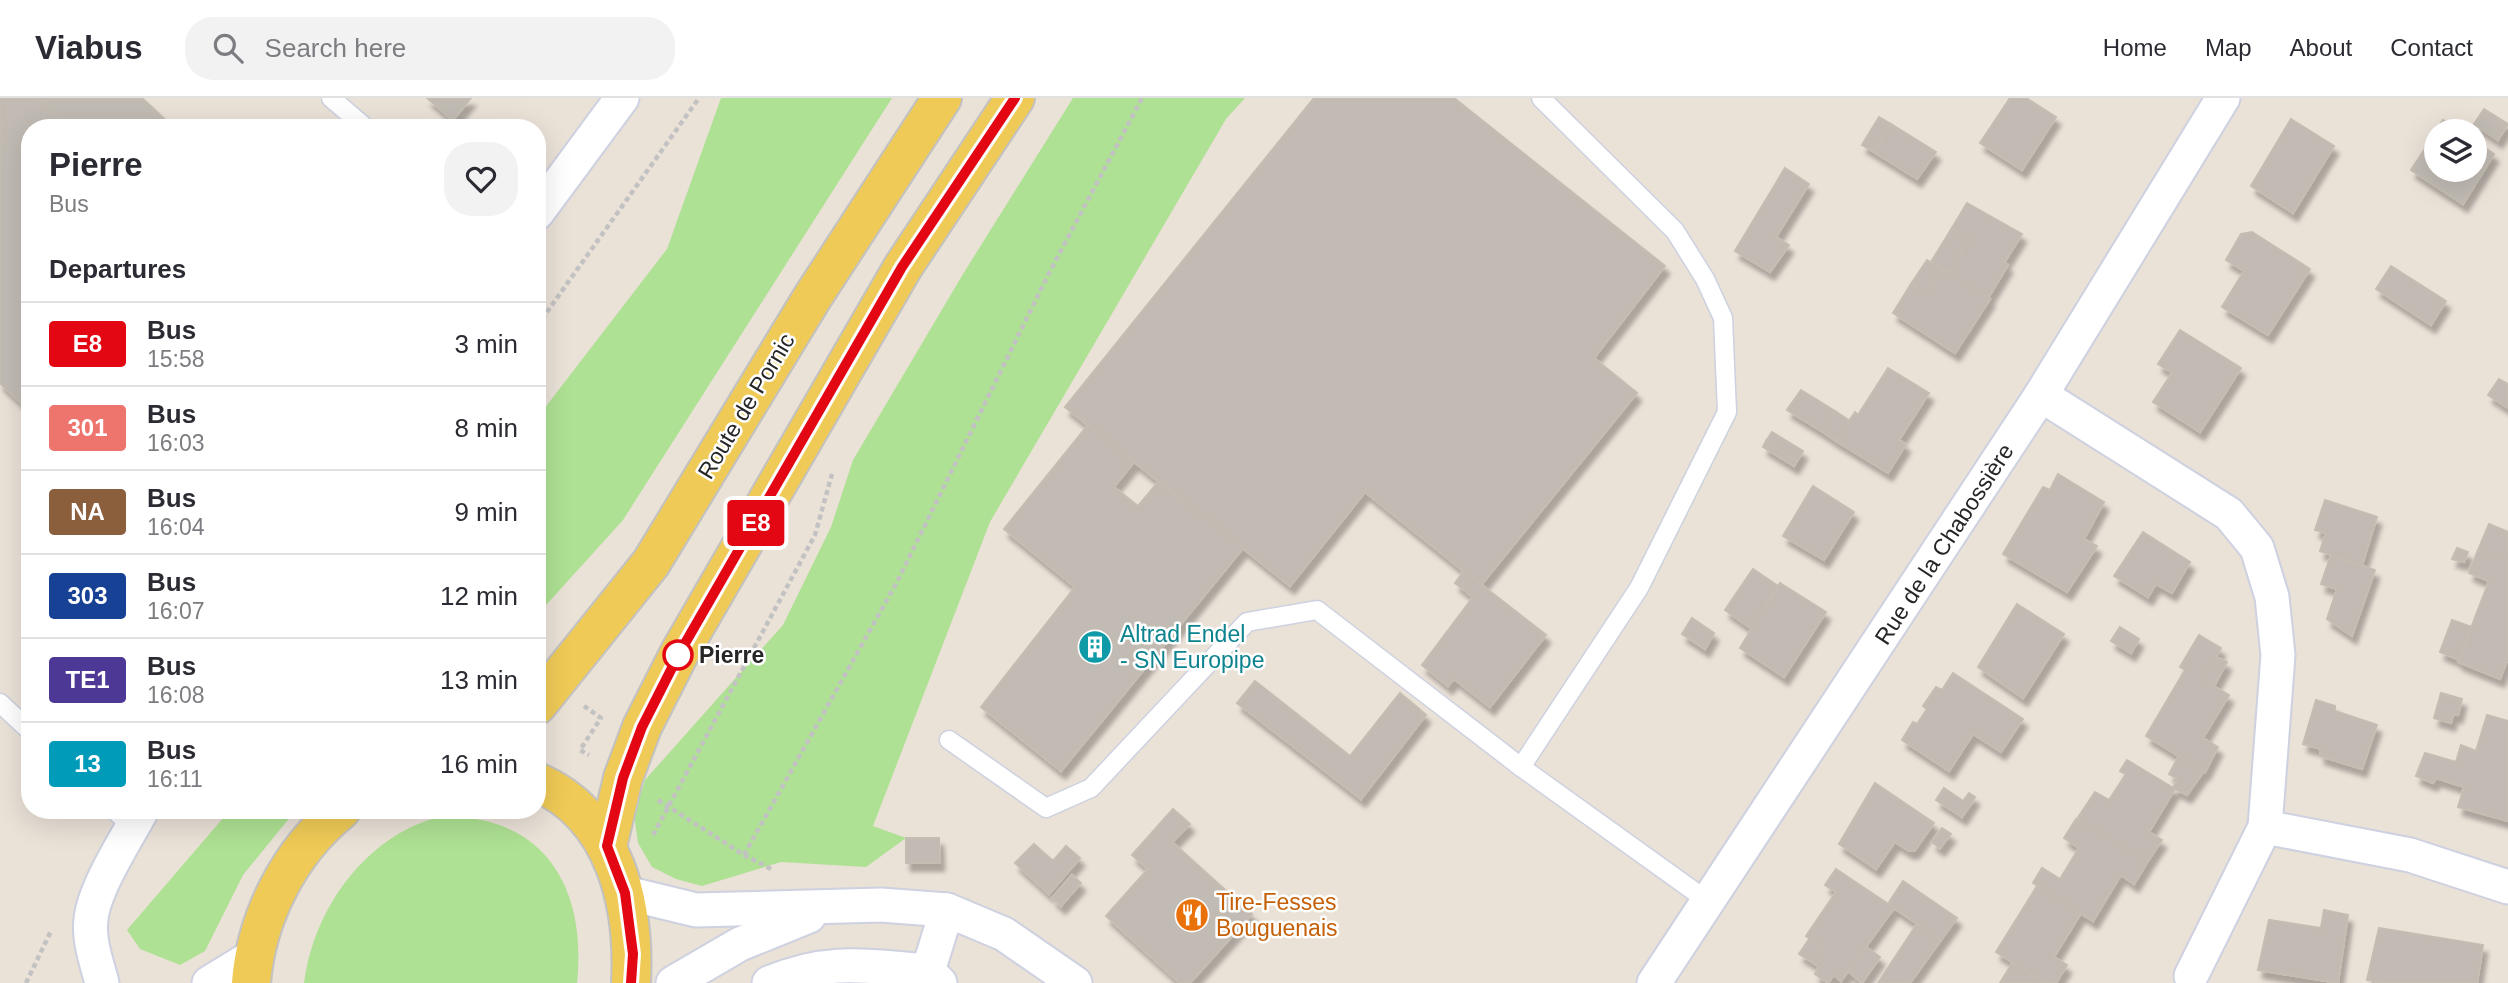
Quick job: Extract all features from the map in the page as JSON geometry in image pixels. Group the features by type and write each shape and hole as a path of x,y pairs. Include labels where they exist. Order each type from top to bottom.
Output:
{"main road":[{"name":"Route de Pornic","path":"546,696 651,564 812,298 942,98"},
{"path":"631,983 633,954 617,869 623,778 642,727 680,652 902,267 1015,98"},
{"path":"546,787 569,801 591,824 617,869"},
{"path":"252,969 267,912 284,877 306,844 332,819"}],"street":[{"path":"546,201 622,98"},
{"name":"Rue de la Chabossière","path":"1654,983 2041,395 2223,98"},
{"path":"2041,395 2229,514 2257,548 2272,597 2278,655 2265,827 2191,976"},
{"path":"102,983 92,942 91,918 128,819"},
{"path":"2265,827 2410,855 2508,887"},
{"path":"617,869 696,910 881,905 947,910 1004,934 1075,983"},
{"path":"673,983 740,944 832,907"},
{"path":"769,983 802,969 844,964 934,977 947,910"},
{"path":"209,983 252,969"}],"lane":[{"path":"331,98 356,119"},
{"path":"1521,767 1639,588 1727,412 1723,318 1705,279 1675,231 1541,98"},
{"path":"948,740 1046,808 1091,788 1247,622 1317,610 1521,767 1709,902"},
{"path":"0,703 21,723"}],"path":[{"path":"546,313 699,98"},
{"path":"744,855 897,582 1048,275 1142,98"},
{"path":"617,869 648,845 815,535 832,472"},
{"path":"546,696 601,718 580,750 744,855 782,875"}],"green space":[{"path":"721,98 892,98 623,520 546,605 546,406 667,249"},
{"path":"1073,98 1245,98 1226,119 990,522 873,826 906,838 866,867 781,862 702,886 676,879 652,867 638,843 634,815 645,780 783,625 831,527 853,460 963,274"},
{"path":"222,819 289,819 243,875 205,951 180,965 140,949 127,930"},
{"path":"434,819 475,819 506,828 531,842 551,862 565,887 574,916 578,948 577,983 304,983 318,929 331,903 366,859 388,841 412,827"}],"building":[{"path":"0,98 37,98 59,119 21,119 21,403 0,383"},
{"path":"37,98 142,98 164,119 59,119"},
{"path":"427,98 471,98 452,119"},
{"path":"1314,98 1454,98 1665,266 1594,358 1637,393 1481,585 1365,492 1290,586 1065,407"},
{"path":"2010,98 2026,98 2056,117 2022,170 1980,143"},
{"path":"2484,109 2508,124 2498,140 2487,133 2487,119 2477,119"},
{"path":"1879,117 1891,124 1874,152 1862,145"},
{"path":"2291,119 2334,146 2293,213 2251,186"},
{"path":"1891,124 1936,152 1917,179 1874,152"},
{"path":"2487,149 2494,154 2487,165"},
{"path":"2424,150 2424,178 2411,170"},
{"path":"1785,168 1809,184 1776,237 1789,245 1770,272 1735,251"},
{"path":"2429,182 2477,182 2463,204"},
{"path":"1967,203 2022,234 2004,263 2008,265 1988,298 1949,273 1969,239 1952,228"},
{"path":"1952,228 1969,239 1949,273 1931,262"},
{"path":"2252,232 2310,269 2268,335 2222,307 2244,271 2226,260 2241,234"},
{"path":"1927,260 1943,269 1927,294 1911,284"},
{"path":"2391,266 2446,301 2431,325 2376,289"},
{"path":"1943,269 1990,299 1955,353 1893,313 1911,284 1927,294"},
{"path":"2180,330 2241,368 2200,432 2153,402 2172,373 2158,364"},
{"path":"1888,368 1929,393 1899,440 1906,444 1888,473 1836,441 1855,412 1858,415"},
{"path":"2499,379 2508,384 2508,408 2488,395"},
{"path":"1801,390 1835,411 1823,432 1787,410"},
{"path":"1835,411 1850,421 1836,441 1823,432"},
{"name":"Altrad Endel - SN Europipe","path":"1088,425 1134,462 1114,487 1138,506 1158,482 1244,547 1061,771 981,707 1075,587 1004,529"},
{"path":"1772,432 1803,451 1797,461 1766,441"},
{"path":"1766,441 1797,461 1794,466 1763,447"},
{"path":"2058,474 2104,502 2084,539 2097,546 2067,592 2003,554 2043,487 2050,490"},
{"path":"1813,486 1854,512 1824,560 1783,536"},
{"path":"2325,500 2377,517 2362,565 2320,551 2326,533 2315,530"},
{"path":"2489,524 2508,532 2508,559 2478,550"},
{"path":"2143,532 2190,562 2172,593 2156,584 2148,597 2114,576"},
{"path":"2457,548 2468,552 2464,562 2452,559"},
{"path":"2478,550 2508,559 2508,658 2500,679 2458,662 2489,581 2469,573"},
{"path":"2331,555 2375,570 2352,636 2327,619 2337,589 2321,584"},
{"path":"1753,569 1778,586 1752,629 1725,610"},
{"path":"1464,571 1546,635 1490,707 1454,679 1448,686 1422,665 1473,597 1455,583"},
{"path":"1780,583 1826,612 1784,677 1740,648"},
{"path":"2017,604 2064,634 2023,698 1978,667"},
{"path":"1692,618 1714,633 1705,649 1682,634"},
{"path":"2452,620 2472,627 2459,660 2440,652"},
{"path":"2120,627 2139,639 2131,653 2111,641"},
{"path":"2199,635 2221,648 2203,680 2229,695 2203,738 2218,747 2205,772 2146,736 2185,670 2180,667"},
{"path":"2216,657 2227,662 2214,686 2203,680"},
{"path":"1953,673 2023,719 2001,752 1973,734 1949,771 1902,740 1913,722 1917,724 1927,709 1923,706 1936,687 1942,690"},
{"path":"1255,681 1350,756 1400,693 1426,715 1361,799 1237,703"},
{"path":"2441,693 2462,699 2458,715 2453,714 2451,723 2434,718"},
{"path":"2316,700 2335,706 2335,711 2377,725 2362,769 2320,756 2321,749 2303,744"},
{"path":"2487,715 2508,721 2508,821 2458,807 2464,787 2436,778 2433,783 2416,776 2425,753 2456,762 2461,745 2476,751"},
{"path":"2179,756 2204,771 2187,795 2173,788 2178,779 2169,774"},
{"path":"2127,760 2175,789 2149,832 2162,840 2148,861 2077,819 2095,792 2109,800 2126,774 2120,771"},
{"path":"1875,783 1934,823 1915,850 1909,851 1895,842 1876,869 1839,844"},
{"path":"1944,788 1963,801 1969,793 1975,797 1962,817 1936,800"},
{"path":"1173,809 1190,824 1172,842 1252,914 1190,983 1180,983 1106,916 1148,869 1132,855"},
{"path":"2076,819 2148,861 2134,884 2121,875 2093,921 2033,883 2042,868 2060,879 2079,848 2064,838"},
{"path":"1942,828 1951,834 1940,848 1932,842"},
{"path":"906,838 939,838 940,863 906,863"},
{"path":"1034,844 1053,861 1066,846 1080,858 1049,894 1015,863"},
{"path":"1836,869 1894,908 1841,981 1834,975 1828,983 1815,974 1819,967 1812,962 1823,948 1806,936 1836,892 1825,885"},
{"path":"1072,875 1081,883 1061,906 1052,898"},
{"path":"1903,881 1957,918 1941,940 1888,904"},
{"path":"2037,886 2081,913 2054,957 2067,965 2056,983 2045,983 1996,952"},
{"path":"2324,910 2348,915 2338,983 2258,970 2269,920 2321,928"},
{"path":"1917,924 1941,940 1910,983 1878,983"},
{"path":"2379,928 2483,945 2477,983 2387,983 2367,980"},
{"path":"1810,938 1823,948 1812,962 1799,954"},
{"path":"1866,947 1880,957 1862,983 1848,971"},
{"path":"2013,962 2045,983 2000,983"}],"bus line":[{"name":"E8","path":"631,983 633,954 625,893 607,846 623,778 642,727 680,652 814,425 902,267 1015,98"}],"place":[{"name":"Altrad Endel - SN Europipe","path":"1095,647"},
{"name":"Pierre","path":"678,655"},
{"name":"Tire-Fesses Bouguenais","path":"1192,915"}]}
